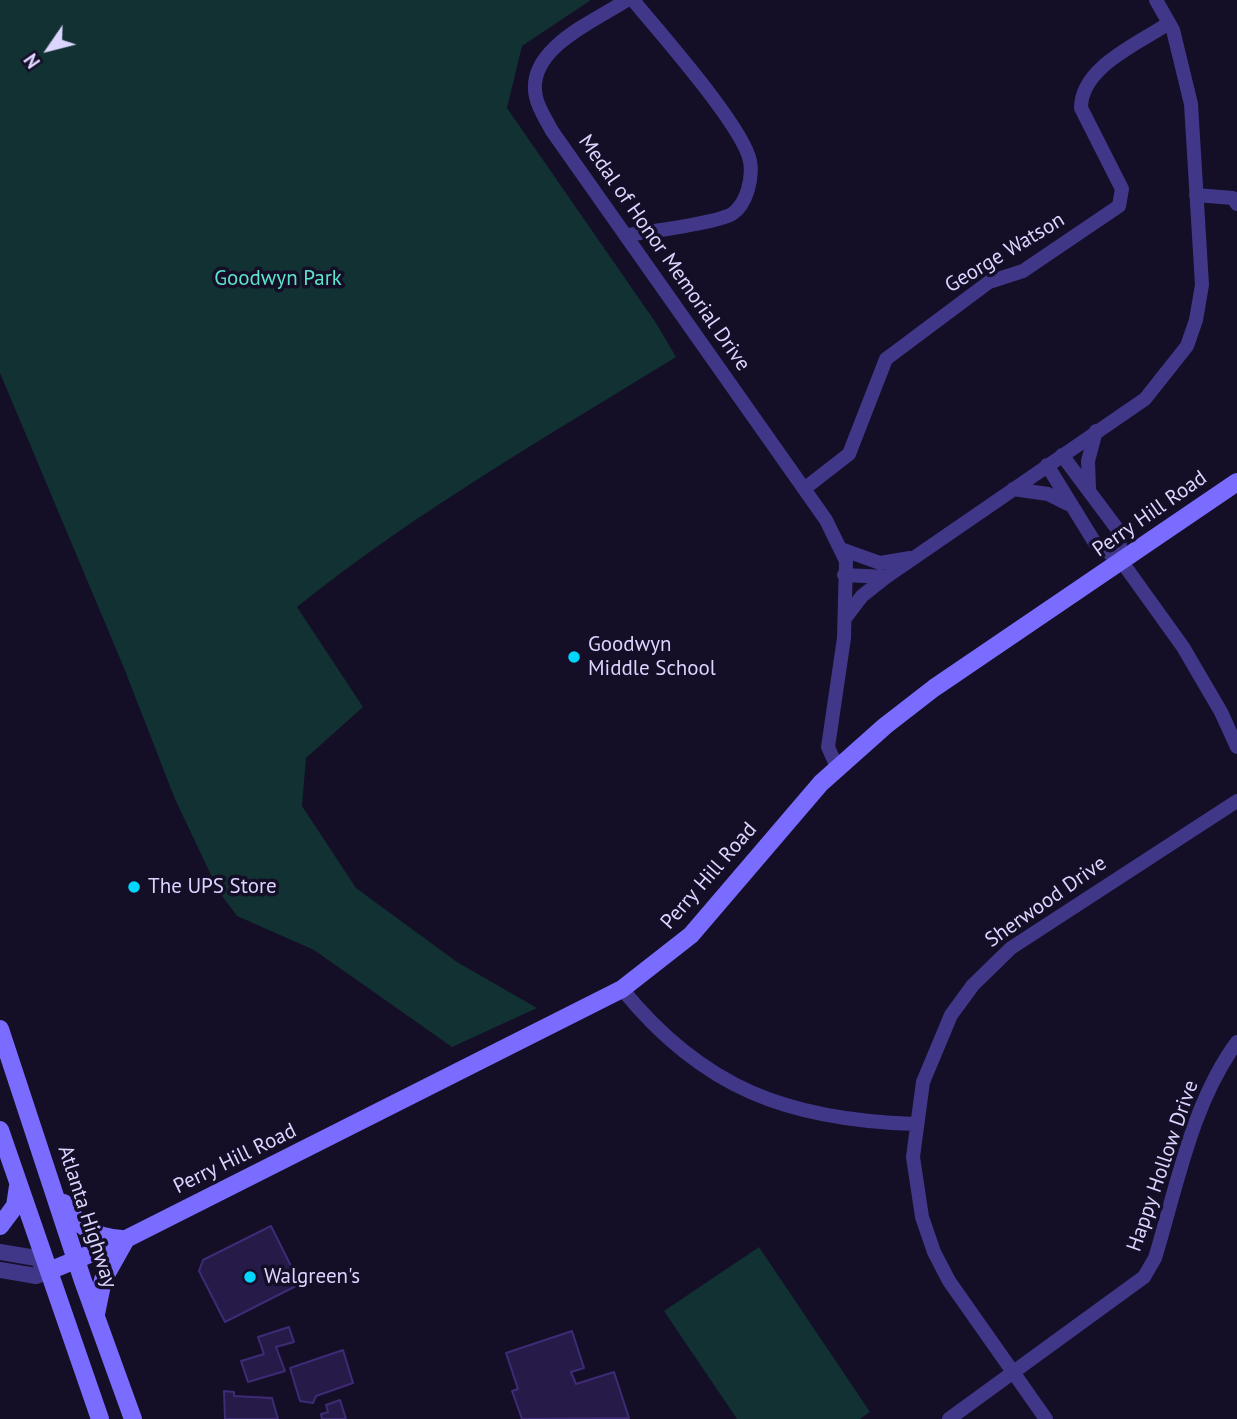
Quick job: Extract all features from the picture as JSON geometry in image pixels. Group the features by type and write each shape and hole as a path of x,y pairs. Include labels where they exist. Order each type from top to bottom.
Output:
{"main road":[{"name":"Perry Hill Road","path":"49,1271 126,1239 622,989 691,935 779,830 837,767 934,688 1237,482"},
{"name":"Atlanta Highway","path":"0,1029 76,1260 133,1419"},
{"path":"0,1130 100,1419"},
{"path":"50,1179 73,1218 86,1231 101,1238 126,1239 103,1280 96,1317"},
{"path":"0,1226 15,1206 18,1182"}],"street":[{"name":"Medal of Honor Memorial Drive","path":"627,0 553,47 537,70 535,96 552,131 826,520 841,549 846,561 845,618 828,747 837,767"},
{"path":"626,235 719,220 734,213 745,199 750,161 739,134 633,0"},
{"path":"845,618 863,596 886,577 1145,399 1186,346 1196,320 1202,285 1191,104 1181,54 1169,23 1156,0"},
{"name":"George Watson","path":"804,489 849,454 886,359 989,282 1023,271 1119,206 1122,189 1081,108 1081,95 1092,75 1169,23"},
{"path":"1196,195 1233,198 1237,204"},
{"path":"1089,490 1088,461 1096,431"},
{"path":"1062,455 1118,530 1122,562"},
{"path":"1048,465 1095,544 1122,562 1183,647 1221,712 1237,747"},
{"path":"1013,489 1048,494 1070,505"},
{"path":"841,549 880,563 914,557"},
{"path":"844,575 886,577"},
{"name":"Sherwood Drive","path":"1046,1419 949,1281 934,1252 922,1217 913,1157 915,1124 923,1082 942,1033 973,985 993,964 1026,937 1237,801"},
{"path":"622,989 650,1024 683,1054 718,1077 798,1111 845,1119 915,1124"},
{"name":"Happy Hollow Drive","path":"948,1419 1144,1277 1151,1267 1198,1118 1222,1066 1237,1042"},
{"path":"0,1252 36,1258 49,1271 36,1276 0,1270"}],"green space":[{"name":"Goodwyn Park","path":"0,0 591,0 522,46 507,108 656,323 676,357 435,507 297,607 363,707 306,758 302,806 356,888 457,962 537,1008 452,1047 314,950 237,916 219,892 175,799 124,668 0,373"},
{"path":"759,1247 870,1412 860,1419 737,1419 664,1311"}],"building":[{"name":"Walgreen's","path":"271,1226 300,1284 225,1322 199,1271 203,1260"},
{"path":"289,1327 294,1342 276,1347 285,1371 248,1382 241,1361 264,1354 258,1337"},
{"path":"572,1331 584,1368 571,1372 576,1384 614,1372 629,1418 522,1419 512,1391 518,1389 506,1353"},
{"path":"343,1350 353,1383 316,1396 313,1403 300,1401 290,1368"},
{"path":"224,1391 234,1392 234,1396 272,1398 278,1419 225,1419"},
{"path":"340,1400 346,1419 322,1419 321,1414 328,1412 326,1405"}],"place":[{"name":"Goodwyn Middle School","path":"574,657"},
{"name":"The UPS Store","path":"134,887"},
{"name":"Walgreen's","path":"250,1277"}]}
